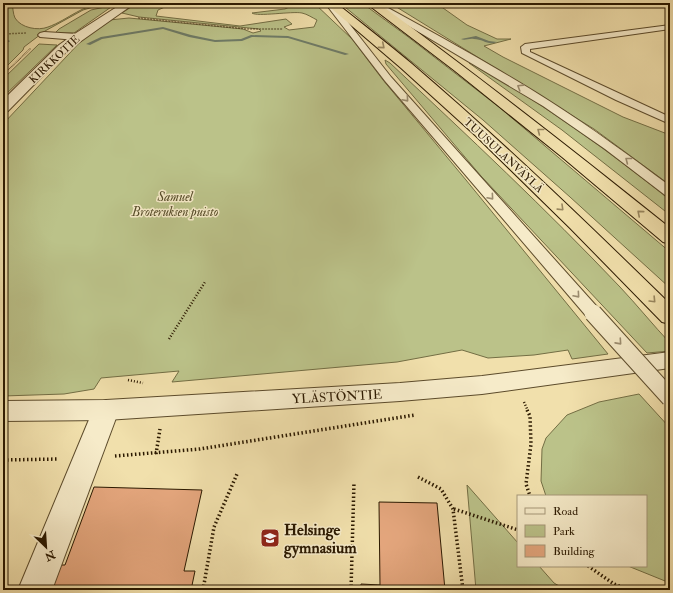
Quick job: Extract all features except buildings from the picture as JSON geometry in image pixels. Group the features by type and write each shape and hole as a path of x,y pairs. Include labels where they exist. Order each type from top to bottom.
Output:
{"highway":[{"name":"TUUSULANVÄYLÄ","path":"329,3 416,73 613,259 670,317"},
{"path":"371,3 478,82 670,238"}],"street":[{"name":"KIRKKOTIE","path":"3,108 63,48 77,37 130,3"},
{"path":"44,35 77,37"},
{"name":"YLÄSTÖNTIE","path":"3,411 106,410 400,392 482,385 670,360"},
{"path":"35,590 106,410"}],"lane":[{"path":"329,3 388,79 593,313 670,398"},
{"path":"374,3 487,67 546,104 616,151 670,192"},
{"path":"670,27 525,47 526,53 670,121"}],"path":[{"path":"110,15 247,29 283,29"},
{"path":"3,75 44,35"},
{"path":"169,338 205,282"},
{"path":"518,403 532,401"},
{"path":"524,402 530,416 531,444 526,484 530,495"},
{"path":"3,460 87,458 200,449 420,415"},
{"path":"203,590 214,527 237,474"},
{"path":"418,477 441,489 453,509 464,590"},
{"path":"351,590 354,482"},
{"path":"453,509 517,530"},
{"path":"589,567 614,584 629,590"}],"green space":[{"path":"3,3 12,3 15,18 21,24 30,28 39,29 55,24 83,9 107,3 83,10 45,31 24,47 23,50 3,70"},
{"name":"Samuel Broteruksen puisto","path":"137,3 174,3 158,10 156,16 240,26 286,19 292,24 284,27 289,30 314,27 317,20 302,13 252,13 285,9 289,7 283,3 314,3 352,39 383,80 608,354 572,359 568,350 534,355 488,358 462,350 397,362 172,382 179,371 101,378 94,389 64,394 3,396 3,124 83,39 109,20 129,18 243,29 253,33 261,31 259,29 139,17 122,13"},
{"path":"340,3 362,3 407,36 499,107 670,252 670,288 483,120"},
{"path":"390,3 436,3 467,25 497,39 511,39 484,46 503,57 623,117 670,135 670,185 594,129"},
{"path":"114,5 74,33 55,33 59,29 91,10"},
{"path":"39,44 57,45 3,97 3,79"},
{"path":"385,60 478,145 592,258 670,343 670,351 647,353 481,176 386,64"},
{"path":"469,63 474,64 525,95 575,128 623,163 670,200 670,215 562,130"},
{"path":"639,394 670,428 670,583 630,567 647,567 647,495 546,495 541,481 542,449 546,438 567,415 599,402"},
{"path":"467,485 517,542 517,567 540,567 554,583 566,590 476,590"}],"waterway":[{"path":"88,44 101,38 163,28 190,36 215,41 242,40 251,36 288,37 347,54"},
{"path":"463,39 476,37 488,42 495,42"},
{"path":"3,42 8,41"}],"place":[{"name":"Helsinge gymnasium","path":"270,538"}]}
